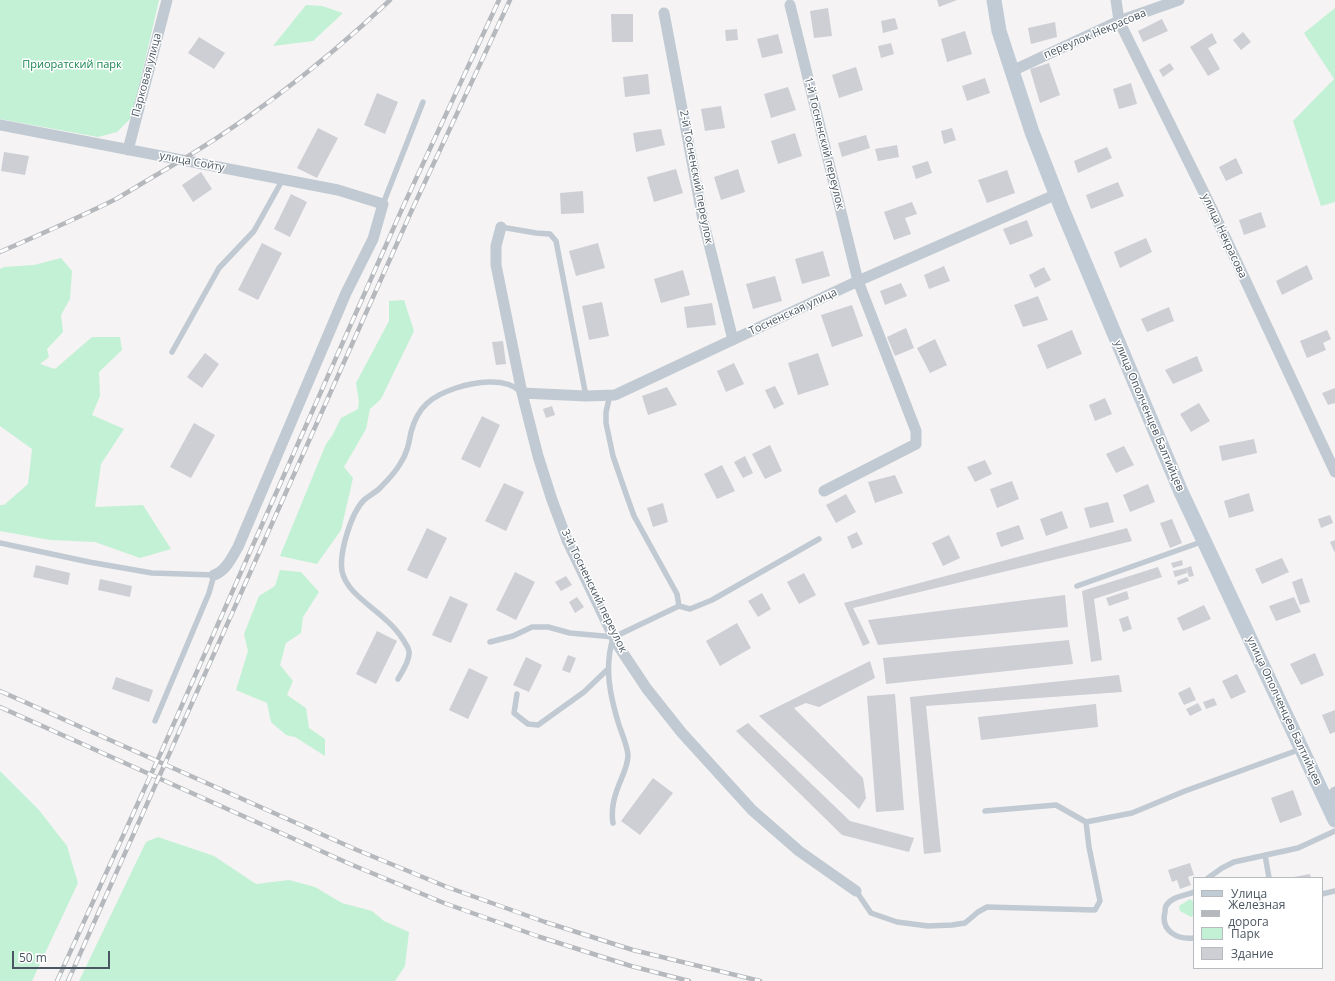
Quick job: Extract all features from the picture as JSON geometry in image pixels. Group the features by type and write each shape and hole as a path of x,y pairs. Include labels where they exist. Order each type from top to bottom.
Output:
{"main road":[{"name":"улица Ополченцев Балтийцев","path":"994,0 999,31 1032,132 1057,194 1182,492 1301,749 1331,797 1335,820"}],"street":[{"name":"Парковая улица","path":"128,150 167,0"},
{"name":"улица Некрасова","path":"1116,0 1119,22 1212,209 1335,472"},
{"name":"переулок Некрасова","path":"1012,71 1119,22 1179,0"},
{"name":"1-й Тосненский переулок","path":"790,5 858,282 916,431 916,444 824,491"},
{"name":"2-й Тосненский переулок","path":"664,12 703,220 733,340"},
{"name":"улица Сойту","path":"0,125 338,190 383,204"},
{"name":"Тосненская улица","path":"522,393 586,396 615,395 858,282 1057,194"},
{"path":"214,575 220,573 229,563 238,547 346,294 373,238 383,204"},
{"name":"3-й Тосненский переулок","path":"501,227 496,246 496,265 522,393 538,456 567,540 614,638 647,689 682,733 752,810 799,851 856,891"}],"lane":[{"path":"383,204 423,102"},
{"path":"172,352 219,268 254,231 283,179"},
{"path":"501,227 550,234 556,241 573,319 586,396"},
{"path":"398,679 409,656 409,650 387,620 353,591 342,571 344,543 355,512 364,500 391,477 400,464 405,456 416,420 420,411 428,401 440,393 460,386 491,381 501,382 516,387 522,393"},
{"path":"610,395 606,412 606,423 613,456 634,516 677,594 679,606"},
{"path":"490,642 513,636 532,627 548,627 570,633 614,638 679,606 690,609 712,600 819,539"},
{"path":"1077,586 1204,541"},
{"path":"0,543 89,562 152,573 214,575 209,593 155,721"},
{"path":"613,823 611,812 625,770 628,755 608,684 610,647 614,638"},
{"path":"517,694 514,713 528,724 538,725 584,692 608,669"},
{"path":"986,811 1056,805 1086,822 1132,813 1301,749"},
{"path":"856,891 871,913 897,922 928,926 965,923 978,912 987,907 1095,910 1100,901 1089,848 1086,822"},
{"path":"1209,877 1234,862 1298,848 1335,831"},
{"path":"1265,855 1269,877"},
{"path":"1323,894 1335,891"},
{"path":"1193,892 1178,896 1166,906 1164,916 1165,926 1173,935 1188,939 1193,938"}],"green space":[{"name":"Приоратский парк","path":"0,0 159,0 132,117 117,132 98,137 0,119"},
{"path":"306,5 322,6 343,13 313,41 273,46"},
{"path":"1335,8 1335,202 1321,206 1293,121 1334,79 1304,33"},
{"path":"61,258 72,271 70,299 61,315 63,332 47,349 49,357 40,364 55,369 92,337 120,337 122,350 99,372 100,396 92,415 124,429 101,464 95,507 143,505 171,549 140,558 95,542 50,540 0,531 0,505 4,505 28,484 32,449 0,426 0,269 4,267 34,265"},
{"path":"404,300 414,331 381,399 370,409 366,429 344,467 353,478 341,530 317,564 280,556 326,444 341,418 358,409 359,402 356,383 389,321 389,301"},
{"path":"280,570 301,572 319,592 303,617 301,633 286,643 280,665 293,681 287,695 306,708 309,728 325,739 325,756 295,737 286,735 271,722 267,703 236,690 248,651 244,634 259,596 275,586"},
{"path":"0,771 39,810 67,846 78,883 32,981 0,981"},
{"path":"158,837 214,856 256,884 289,880 315,887 342,903 372,911 384,921 409,932 405,966 395,981 79,981 146,842"},
{"path":"1190,899 1193,901 1193,916 1191,917 1180,911 1179,906"}],"building":[{"path":"937,0 957,0 939,7"},
{"path":"828,8 832,36 814,38 810,11"},
{"path":"611,14 633,14 633,42 612,42"},
{"path":"895,18 898,29 883,33 881,21"},
{"path":"1162,19 1168,31 1143,42 1138,31"},
{"path":"1055,22 1057,37 1031,44 1028,28"},
{"path":"737,29 738,40 726,41 725,30"},
{"path":"965,31 972,54 947,62 941,39"},
{"path":"1243,32 1251,42 1241,50 1233,40"},
{"path":"1212,33 1217,43 1208,48 1220,69 1208,76 1190,47"},
{"path":"778,34 783,53 762,58 757,39"},
{"path":"199,37 225,53 214,69 188,53"},
{"path":"891,43 894,54 881,58 878,46"},
{"path":"1049,63 1060,95 1040,103 1030,69"},
{"path":"1170,63 1174,69 1163,77 1159,70"},
{"path":"856,67 863,90 839,98 832,75"},
{"path":"648,74 650,94 625,97 623,77"},
{"path":"985,78 990,93 967,101 962,86"},
{"path":"1131,83 1137,104 1119,109 1113,89"},
{"path":"788,87 796,110 771,118 764,94"},
{"path":"377,93 398,102 385,134 364,125"},
{"path":"721,106 725,128 705,131 701,109"},
{"path":"318,128 338,138 317,178 297,168"},
{"path":"952,128 956,140 944,144 941,131"},
{"path":"661,129 665,145 636,152 633,133"},
{"path":"795,133 802,156 778,164 771,141"},
{"path":"866,135 870,148 842,157 838,143"},
{"path":"897,145 899,157 878,161 875,149"},
{"path":"1107,147 1112,158 1078,173 1074,161"},
{"path":"4,152 29,156 25,175 1,171"},
{"path":"1236,158 1243,173 1226,181 1219,167"},
{"path":"928,161 932,173 916,179 912,166"},
{"path":"676,169 683,193 654,202 647,177"},
{"path":"738,169 745,192 721,200 714,177"},
{"path":"1007,170 1015,193 987,203 978,180"},
{"path":"201,172 212,189 193,202 182,185"},
{"path":"1118,182 1124,196 1091,209 1086,195"},
{"path":"583,191 584,213 561,214 560,193"},
{"path":"291,194 307,202 290,237 274,229"},
{"path":"912,202 917,214 905,218 911,234 894,240 884,212"},
{"path":"1261,212 1266,227 1244,235 1239,220"},
{"path":"1027,220 1033,236 1010,245 1003,229"},
{"path":"1146,238 1152,252 1120,268 1114,252"},
{"path":"262,243 282,253 258,300 238,290"},
{"path":"598,243 605,268 576,276 569,251"},
{"path":"823,251 830,276 802,284 795,259"},
{"path":"1307,265 1313,279 1282,295 1276,281"},
{"path":"944,266 950,281 929,289 924,275"},
{"path":"1044,267 1051,280 1035,288 1029,275"},
{"path":"683,270 690,295 661,303 654,279"},
{"path":"775,276 782,301 753,309 746,284"},
{"path":"901,283 907,296 885,305 880,291"},
{"path":"1038,296 1048,320 1023,327 1014,305"},
{"path":"602,302 609,336 589,340 582,306"},
{"path":"712,303 716,325 687,328 684,307"},
{"path":"852,305 863,336 832,347 821,315"},
{"path":"1169,307 1174,321 1147,332 1141,319"},
{"path":"906,328 914,348 895,356 887,337"},
{"path":"1072,330 1082,354 1047,369 1037,345"},
{"path":"1327,330 1331,339 1323,343 1326,350 1307,358 1300,341"},
{"path":"935,339 947,365 930,373 917,348"},
{"path":"503,341 506,364 496,365 492,342"},
{"path":"205,353 219,364 202,388 187,377"},
{"path":"818,353 829,385 798,395 788,363"},
{"path":"1197,356 1203,371 1173,384 1165,370"},
{"path":"734,363 744,384 726,392 717,371"},
{"path":"775,386 784,404 774,409 765,390"},
{"path":"667,387 677,405 648,415 642,396"},
{"path":"1335,388 1335,403 1328,405 1322,393"},
{"path":"1105,398 1112,414 1095,421 1089,405"},
{"path":"1199,403 1210,421 1191,432 1180,414"},
{"path":"552,406 555,415 546,418 543,409"},
{"path":"482,416 500,425 480,468 461,459"},
{"path":"194,423 215,435 191,478 170,467"},
{"path":"1254,439 1257,453 1222,461 1219,446"},
{"path":"770,445 782,471 765,479 752,454"},
{"path":"1124,446 1134,465 1116,473 1106,454"},
{"path":"745,456 753,473 743,478 734,462"},
{"path":"985,460 992,474 975,482 967,467"},
{"path":"722,465 735,491 717,499 704,474"},
{"path":"895,475 903,493 875,503 868,482"},
{"path":"1012,481 1019,499 997,508 990,489"},
{"path":"504,483 524,492 506,531 485,521"},
{"path":"1148,484 1155,502 1130,512 1123,495"},
{"path":"1249,493 1254,511 1229,518 1224,501"},
{"path":"846,494 856,512 836,523 826,505"},
{"path":"1108,502 1114,522 1090,528 1084,508"},
{"path":"663,503 668,522 653,527 647,508"},
{"path":"1062,511 1068,528 1046,536 1040,519"},
{"path":"1330,515 1333,523 1321,528 1318,519"},
{"path":"1172,519 1182,543 1170,548 1160,523"},
{"path":"1019,525 1024,539 1001,547 996,533"},
{"path":"427,528 447,538 427,579 407,570"},
{"path":"1127,528 1132,541 853,608 870,643 863,646 844,603"},
{"path":"857,532 863,544 852,549 847,537"},
{"path":"949,535 960,558 943,566 932,543"},
{"path":"1335,540 1335,553 1330,542"},
{"path":"1282,558 1289,572 1262,584 1255,569"},
{"path":"1182,560 1183,565 1173,568 1171,563"},
{"path":"36,565 70,573 68,585 33,577"},
{"path":"1191,566 1194,576 1189,577 1186,568"},
{"path":"1158,567 1162,577 1094,599 1102,660 1091,662 1082,591"},
{"path":"1186,568 1187,573 1175,577 1173,571"},
{"path":"515,572 535,582 516,620 496,610"},
{"path":"804,573 816,595 799,604 787,582"},
{"path":"566,576 572,585 561,591 555,582"},
{"path":"1187,577 1189,581 1178,585 1177,581"},
{"path":"1302,578 1310,602 1300,605 1292,582"},
{"path":"100,579 132,586 130,597 98,590"},
{"path":"1127,591 1129,599 1109,606 1106,598"},
{"path":"762,593 771,609 758,617 748,601"},
{"path":"1065,595 1068,627 878,645 868,620"},
{"path":"450,596 468,604 451,643 432,635"},
{"path":"577,597 584,607 575,613 569,602"},
{"path":"1294,597 1301,612 1276,621 1269,606"},
{"path":"1204,605 1211,619 1183,631 1177,618"},
{"path":"1128,616 1132,629 1123,632 1119,619"},
{"path":"737,623 751,648 720,666 706,641"},
{"path":"377,631 397,641 376,684 356,674"},
{"path":"1069,640 1073,664 886,684 883,658"},
{"path":"1315,653 1324,675 1301,685 1290,664"},
{"path":"568,655 576,658 570,673 562,670"},
{"path":"526,657 542,665 529,692 513,685"},
{"path":"870,661 875,678 819,707 806,703 794,708 863,778 866,798 859,809 759,716"},
{"path":"469,668 488,677 468,719 449,710"},
{"path":"1237,674 1246,692 1231,699 1222,681"},
{"path":"1119,675 1122,692 926,706 941,852 924,854 910,697"},
{"path":"116,677 153,690 149,702 112,689"},
{"path":"1190,687 1196,700 1184,705 1178,693"},
{"path":"895,694 904,810 876,812 867,696"},
{"path":"1214,698 1217,705 1206,709 1203,702"},
{"path":"1198,703 1202,710 1190,716 1186,709"},
{"path":"1096,704 1098,727 981,740 978,717"},
{"path":"1335,710 1335,732 1330,734 1322,715"},
{"path":"748,723 850,821 914,838 909,852 842,835 736,731"},
{"path":"653,778 673,793 640,835 621,821"},
{"path":"1293,790 1302,815 1280,823 1271,798"},
{"path":"1190,863 1194,875 1188,877 1191,885 1180,889 1177,880 1172,882 1168,870"},
{"path":"1310,874 1311,877 1294,877"}],"railway":[{"path":"0,252 73,220 116,199 220,136 250,116 307,72 390,0"},
{"path":"57,981 163,748 402,209 499,0"},
{"path":"68,981 411,212 510,0"},
{"path":"0,691 357,850 447,887 545,922 633,950 760,981"},
{"path":"0,707 350,864 444,903 540,937 631,966 689,981"}]}
